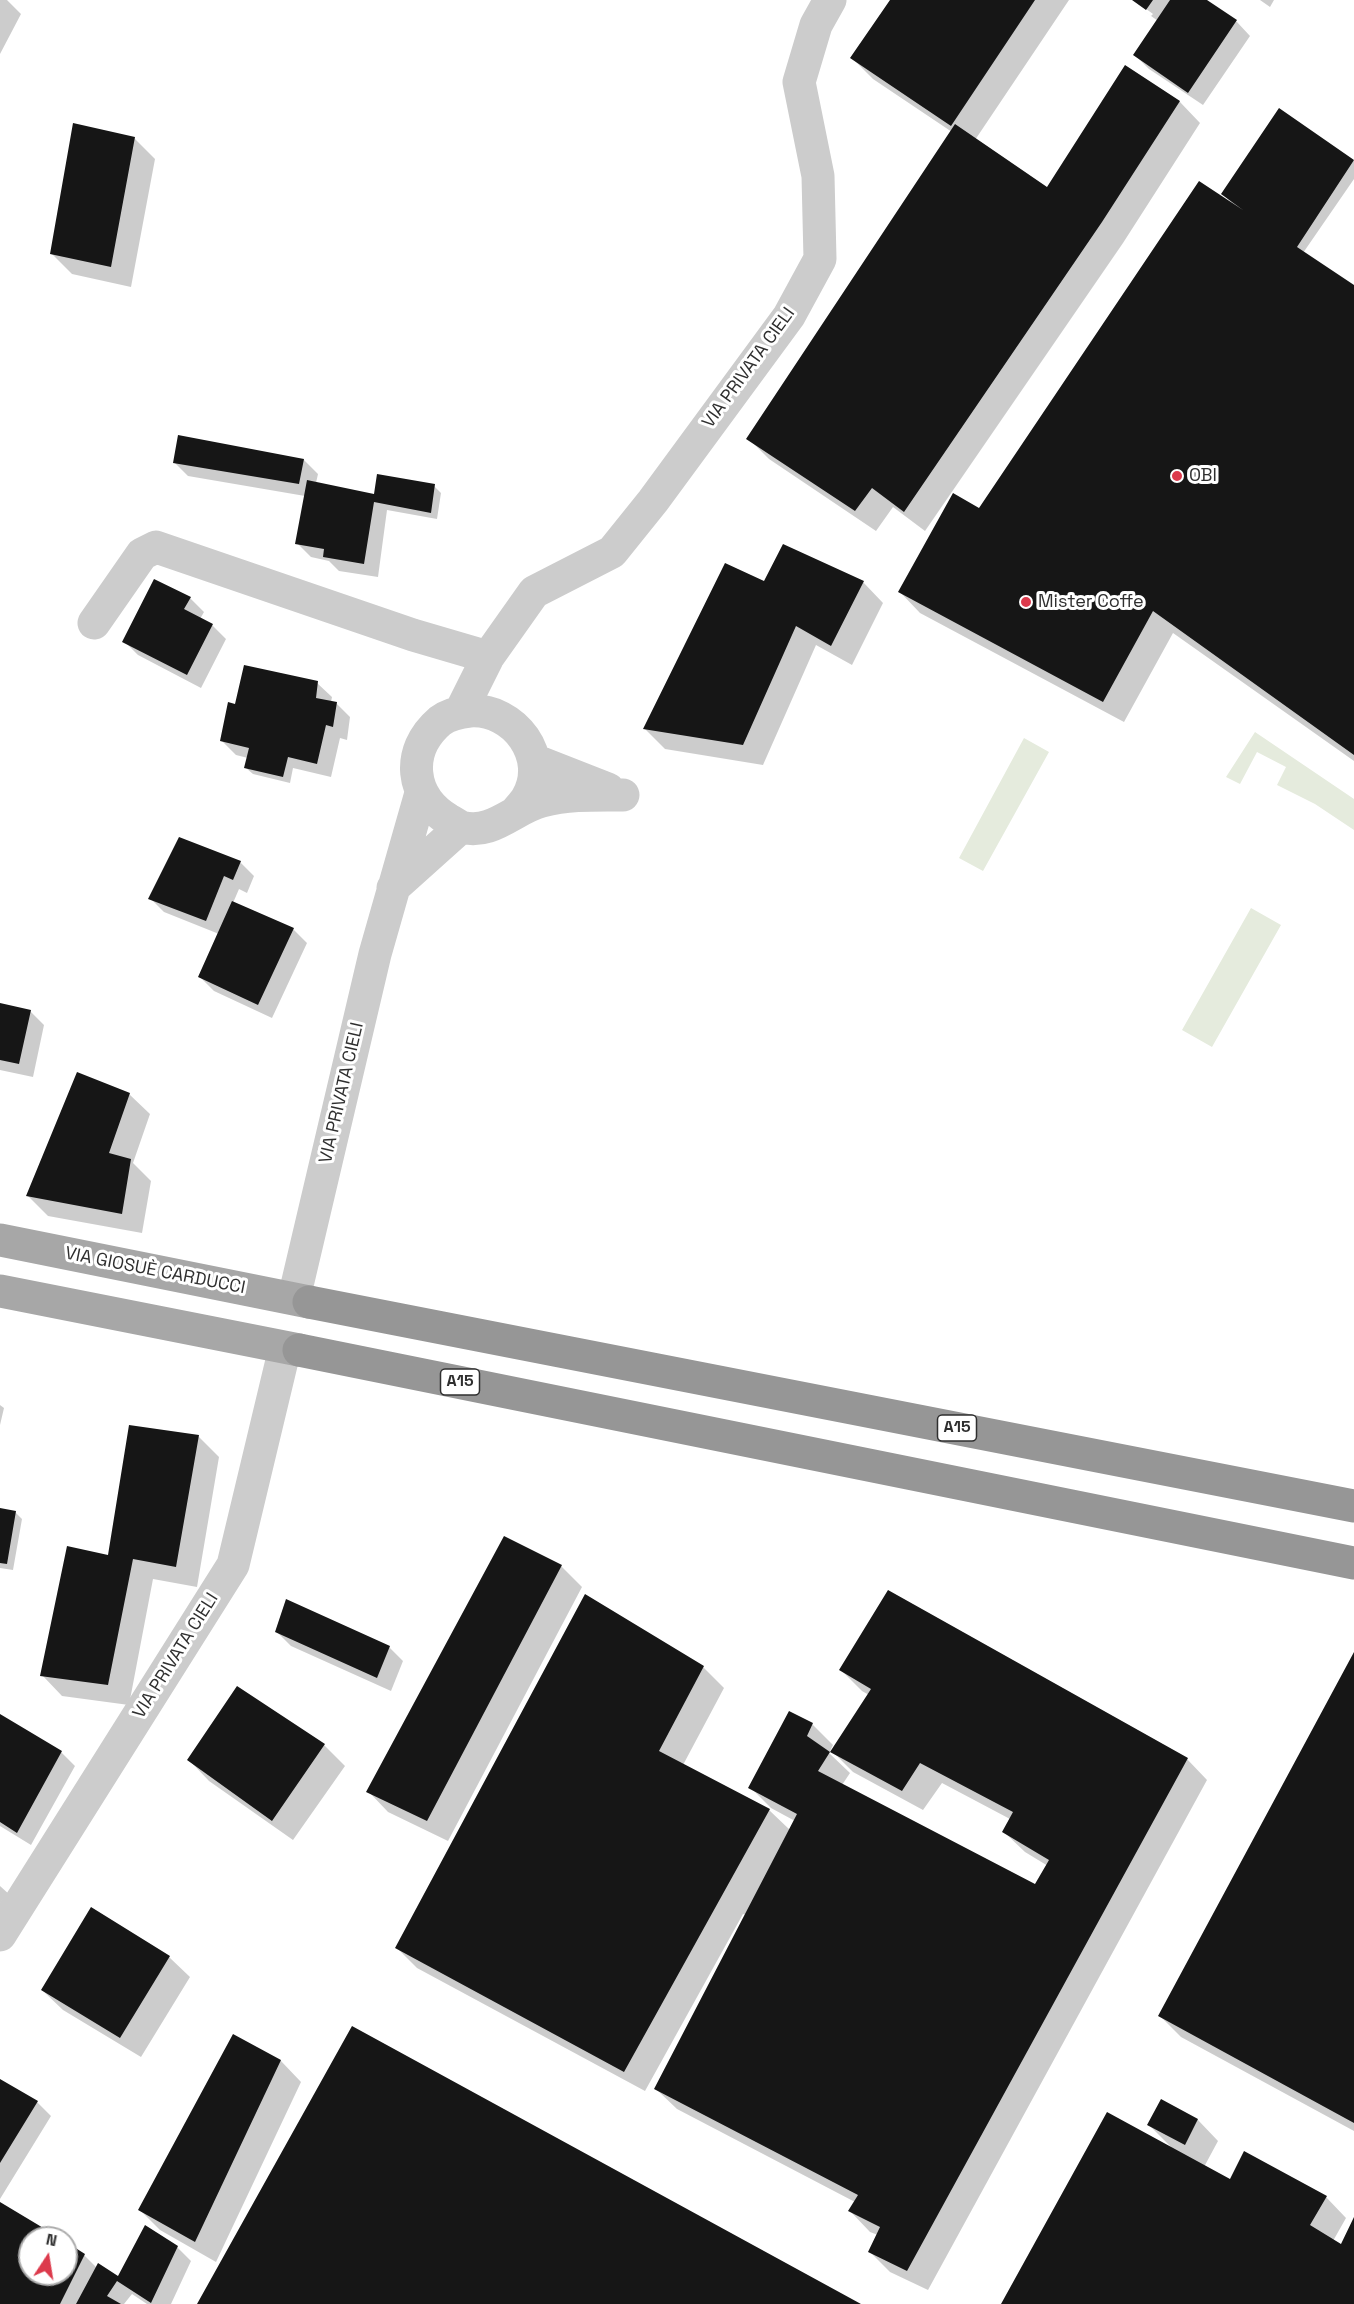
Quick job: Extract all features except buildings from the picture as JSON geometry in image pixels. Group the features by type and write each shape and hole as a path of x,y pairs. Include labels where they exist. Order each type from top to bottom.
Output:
{"highway":[{"name":"A15","path":"301,1300 1354,1506"},
{"name":"A15","path":"292,1349 1354,1563"}],"main road":[{"name":"VIA GIOSUÈ CARDUCCI","path":"0,1240 301,1300"},
{"path":"0,1291 292,1349"}],"street":[{"name":"VIA PRIVATA CIELI","path":"461,711 488,657 534,592 612,552 653,501 789,316 820,260 818,176 799,82 816,25 830,0"},
{"path":"94,624 142,554 156,547 413,635 488,657 507,721"},
{"path":"516,812 528,798 533,779 534,760 528,741 516,726 500,716 481,710 461,711 442,720 428,735 418,753 416,773 421,793 438,813 461,826 481,828 499,823 538,802 567,795 623,795 534,760"},
{"name":"VIA PRIVATA CIELI","path":"301,1300 343,1088 375,954 421,793"},
{"path":"393,888 461,826"},
{"name":"VIA PRIVATA CIELI","path":"0,1935 233,1565 292,1349"}],"shaded area":[{"path":"1255,732 1354,799 1354,830 1315,804 1277,785 1286,767 1257,752 1240,784 1226,777"},
{"path":"1024,738 1049,752 983,871 959,858"},
{"path":"1251,908 1281,925 1212,1047 1182,1030"}],"place":[{"name":"OBI","path":"1177,476"},
{"name":"Mister Coffe","path":"1026,602"}]}
